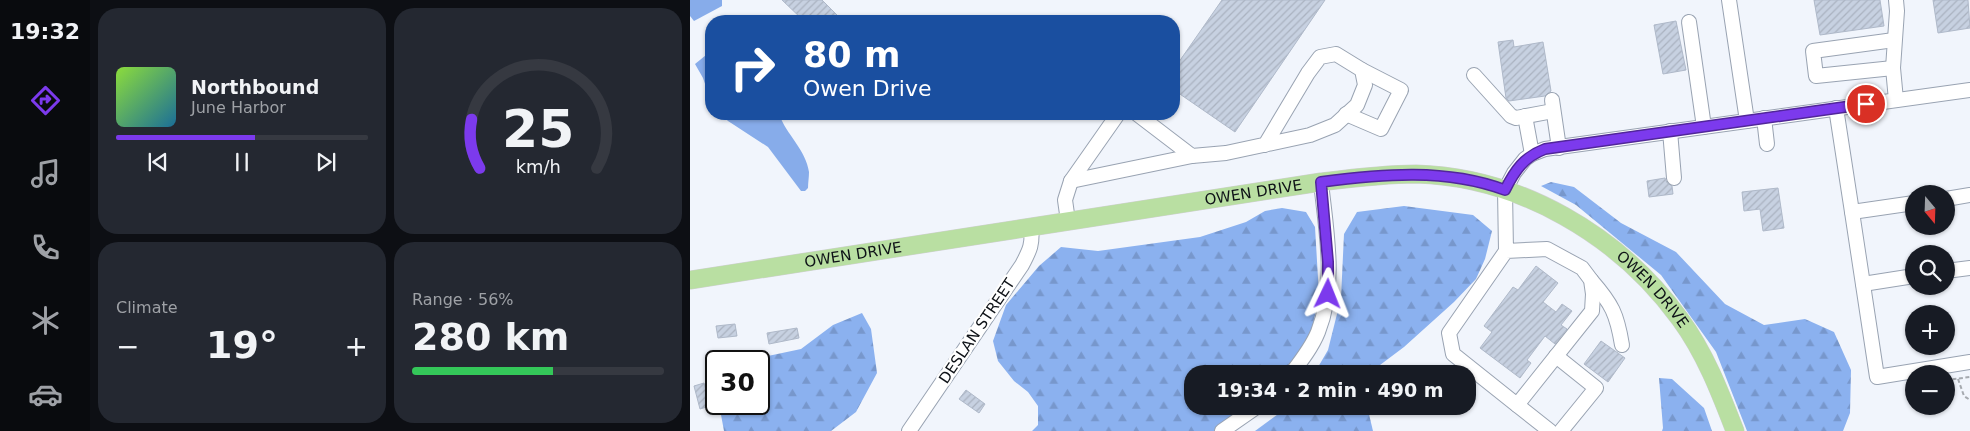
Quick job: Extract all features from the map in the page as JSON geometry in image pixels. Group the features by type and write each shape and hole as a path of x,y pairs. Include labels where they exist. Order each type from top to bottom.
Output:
{"main road":[{"name":"OWEN DRIVE","path":"690,280 1321,182 1418,174 1474,182 1505,190 1550,209 1593,233 1614,249 1652,284 1680,320 1702,355 1720,392 1735,431"}],"street":[{"path":"1729,0 1747,121"},
{"path":"1896,0 1893,68 1896,100"},
{"path":"1689,22 1704,127"},
{"path":"1893,68 1816,76 1814,51 1894,40"},
{"path":"1265,145 1308,73 1320,58 1336,54 1401,90 1381,129 1346,114"},
{"path":"1071,181 1192,156 1226,153 1310,135 1335,125 1357,105 1365,85 1362,70"},
{"path":"1474,75 1509,115 1516,118 1552,106 1558,148"},
{"path":"1550,431 1453,354 1449,333 1506,252 1505,190 1514,172 1532,154 1545,149 1970,90"},
{"path":"1836,108 1877,377 1970,362"},
{"path":"1525,116 1532,154"},
{"path":"1764,118 1767,144"},
{"path":"1068,221 1065,200 1071,181 1114,120"},
{"path":"1145,120 1192,156"},
{"path":"1670,132 1674,178"},
{"path":"1297,365 1318,333 1328,294 1328,262 1321,182"},
{"path":"1955,198 1970,195"},
{"path":"1852,212 1905,204"},
{"name":"DESLAN STREET","path":"909,431 1022,265 1033,240 1032,226"},
{"path":"1506,252 1547,249 1582,268 1607,299 1617,318 1622,345"},
{"path":"1955,270 1970,268"},
{"path":"1863,284 1905,277"},
{"path":"1517,405 1592,311 1593,294 1591,280"},
{"path":"1556,356 1596,388 1561,431"},
{"path":"1222,431 1245,415"}],"path":[{"path":"1955,379 1970,377"},
{"path":"1958,379 1964,396 1970,400"}],"green space":[{"path":"1551,182 1574,187 1621,223 1676,252 1725,304 1764,325 1805,319 1834,332 1851,370 1850,413 1843,431 1747,431 1716,352 1661,275 1576,205 1541,186"},
{"path":"1404,206 1473,215 1492,231 1485,259 1476,279 1454,302 1404,347 1380,365 1319,365 1328,350 1341,298 1344,234 1357,212"},
{"path":"1282,208 1306,212 1315,227 1319,295 1311,335 1290,365 1184,365 1184,415 1238,415 1214,431 1032,431 1038,425 1038,406 1028,392 1014,381 998,361 993,341 1006,305 1039,266 1061,247 1098,251 1200,237 1246,222 1265,211"},
{"path":"862,313 871,329 877,373 856,412 831,431 724,431 721,415 770,415 770,356 801,349 833,325"},
{"path":"1659,378 1672,379 1704,408 1712,431 1662,431"},
{"path":"1277,415 1369,415 1373,431 1255,431"}],"shaded area":[{"path":"690,0 722,0 722,6 694,21 690,16"},
{"path":"705,56 705,84 703,78 695,64"},
{"path":"782,120 804,156 809,172 808,188 805,191 801,191 768,147 728,121"}],"building":[{"path":"782,0 822,0 837,15 798,15"},
{"path":"1222,0 1325,0 1235,132 1180,94 1180,60"},
{"path":"1814,0 1880,0 1884,26 1820,35"},
{"path":"1933,0 1968,0 1970,28 1938,33"},
{"path":"1676,21 1686,70 1663,74 1654,25"},
{"path":"1513,40 1514,47 1543,42 1551,91 1545,96 1509,101 1506,98 1498,42"},
{"path":"1665,178 1667,183 1672,186 1673,194 1649,197 1647,181"},
{"path":"1778,188 1784,228 1763,231 1760,209 1744,211 1742,192"},
{"path":"1536,266 1558,283 1543,302 1556,312 1562,304 1572,311 1561,325 1567,329 1555,344 1545,336 1527,360 1531,363 1520,378 1480,348 1492,332 1484,326 1513,287 1518,290"},
{"path":"735,324 737,336 718,338 716,326"},
{"path":"797,328 799,338 769,344 767,333"},
{"path":"1601,341 1625,358 1608,382 1584,364"},
{"path":"704,383 705,408 700,409 694,386"},
{"path":"966,390 985,404 979,413 959,399"}],"route":[{"path":"1328,294 1329,278 1321,182 1358,177 1418,174 1474,182 1505,190 1514,172 1525,160 1532,154 1545,149 1866,104"}]}
